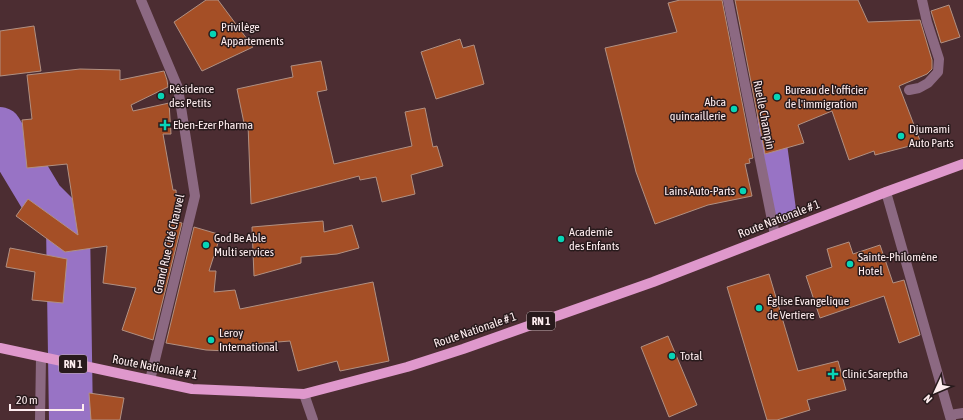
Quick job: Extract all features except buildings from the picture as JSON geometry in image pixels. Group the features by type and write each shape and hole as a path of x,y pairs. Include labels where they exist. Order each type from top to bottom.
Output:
{"main road":[{"name":"Route Nationale # 1","path":"0,348 192,389 304,394 407,367 463,349 653,282 886,192 963,164"}],"street":[{"name":"Grand Rue Cité Chauvel","path":"141,0 178,88 195,196 150,380"},
{"name":"Ruelle Champin","path":"728,0 776,235"},
{"path":"909,90 919,88 928,83 938,72 939,59 927,22 922,0"},
{"path":"886,192 951,418 963,413"},
{"path":"40,420 41,357"},
{"path":"304,394 313,420"}],"waterway":[{"path":"770,116 783,210"},
{"path":"0,129 42,199 68,225 71,420"}],"place":[{"name":"Privilège Appartements","path":"213,34"},
{"name":"Résidence des Petits","path":"161,96"},
{"name":"Bureau de l'officier de l'immigration","path":"777,97"},
{"name":"Abca quincaillerie","path":"734,109"},
{"name":"Eben-Ezer Pharma","path":"165,125"},
{"name":"Djumami Auto Parts","path":"901,136"},
{"name":"Lains Auto-Parts","path":"743,191"},
{"name":"Academie des Enfants","path":"561,239"},
{"name":"God Be Able Multi services","path":"206,245"},
{"name":"Sainte-Philomène Hotel","path":"850,264"},
{"name":"Église Evangelique de Vertiere","path":"759,308"},
{"name":"Leroy International","path":"211,340"},
{"name":"Total","path":"672,356"},
{"name":"Clinic Sareptha","path":"833,374"}]}
